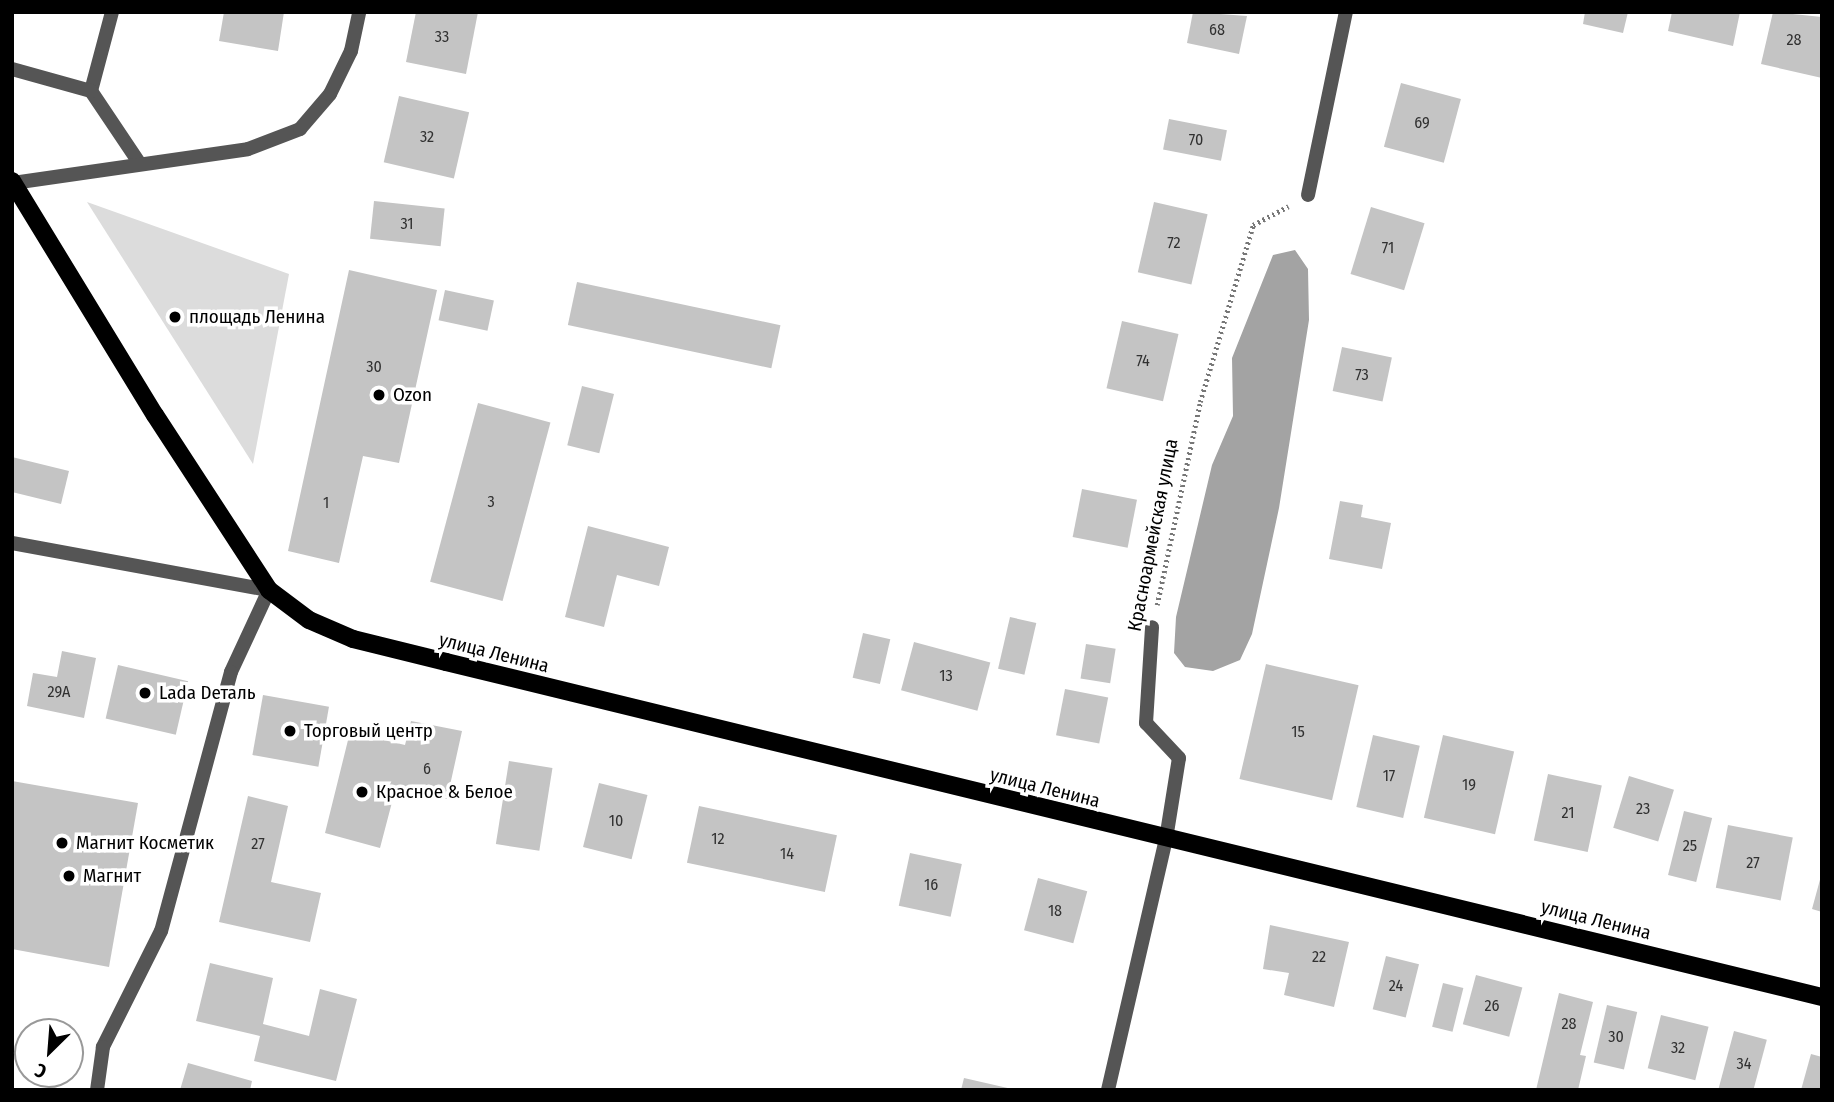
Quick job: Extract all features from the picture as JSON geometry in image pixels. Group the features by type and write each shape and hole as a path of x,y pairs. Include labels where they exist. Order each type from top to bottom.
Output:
{"main road":[{"path":"13,182 162,425 269,590"},
{"name":"улица Ленина","path":"269,590 309,620 353,639 1822,997"}],"street":[{"path":"92,91 112,12"},
{"path":"13,182 248,149 300,129 330,94 351,51 359,12"},
{"path":"1308,195 1346,12"},
{"path":"12,69 92,91 140,163"},
{"path":"12,543 269,590 231,672 161,931 103,1046 97,1090"},
{"name":"Красноармейская улица","path":"1108,1090 1166,839 1179,758 1146,723 1152,627"}],"path":[{"name":"Красноармейская улица","path":"1152,627 1200,402 1254,225 1308,195"}],"shaded area":[{"path":"87,202 289,274 253,464"},
{"path":"1295,250 1308,269 1309,320 1279,508 1252,634 1240,660 1213,671 1185,667 1174,653 1176,617 1212,465 1233,416 1232,358 1273,255"}],"building":[{"path":"224,12 284,12 278,51 219,41"},
{"path":"416,12 478,12 466,74 406,62"},
{"path":"1193,12 1247,16 1239,54 1187,43"},
{"path":"1585,12 1628,12 1623,33 1583,24"},
{"path":"1672,12 1740,12 1733,46 1668,31"},
{"path":"1773,12 1822,17 1822,78 1761,64"},
{"path":"1401,83 1461,99 1444,163 1384,147"},
{"path":"399,96 469,112 454,178 384,162"},
{"path":"1169,119 1227,130 1221,161 1163,149"},
{"path":"374,201 445,208 441,246 370,239"},
{"path":"1154,202 1208,214 1191,285 1138,272"},
{"path":"1371,207 1425,223 1404,290 1351,274"},
{"path":"349,270 437,290 399,463 363,456 339,563 288,551"},
{"path":"577,282 780,325 771,368 568,325"},
{"path":"445,290 494,300 487,331 439,320"},
{"path":"1122,321 1179,334 1163,401 1106,388"},
{"path":"1342,347 1392,358 1383,402 1333,391"},
{"path":"582,386 614,394 599,453 567,445"},
{"path":"478,403 550,422 503,601 430,582"},
{"path":"12,457 69,471 61,504 12,492"},
{"path":"1082,489 1137,500 1128,548 1073,537"},
{"path":"1340,501 1363,505 1361,517 1391,523 1382,569 1329,559"},
{"path":"588,526 669,547 659,586 617,575 604,627 565,617"},
{"path":"1010,617 1036,623 1024,675 998,669"},
{"path":"863,633 890,639 880,684 853,678"},
{"path":"914,642 990,662 977,711 901,690"},
{"path":"1086,644 1116,649 1110,683 1081,679"},
{"path":"62,651 96,658 84,718 27,706 33,673 57,677"},
{"path":"1266,664 1359,685 1332,800 1239,779"},
{"path":"118,665 188,681 176,735 106,719"},
{"path":"1065,689 1108,697 1099,744 1056,735"},
{"name":"Торговый центр","path":"263,695 329,707 318,767 252,755"},
{"path":"411,721 462,731 447,799 396,787 380,848 325,833 350,732 405,745"},
{"path":"1373,735 1420,746 1403,818 1356,807"},
{"path":"1443,735 1514,751 1495,834 1424,818"},
{"path":"509,761 552,768 539,851 496,844"},
{"path":"1548,774 1602,785 1588,852 1534,841"},
{"path":"1629,776 1674,790 1658,841 1613,828"},
{"name":"Магнит","path":"12,781 138,803 109,967 12,949"},
{"path":"599,783 648,795 632,859 583,847"},
{"path":"248,796 288,806 271,882 321,893 310,942 219,922"},
{"path":"699,806 837,835 825,892 687,863"},
{"path":"1684,811 1712,818 1696,882 1668,875"},
{"path":"1728,825 1793,838 1781,900 1716,888"},
{"path":"910,853 962,864 951,917 899,906"},
{"path":"1822,876 1822,912 1812,909"},
{"path":"1038,878 1087,891 1073,943 1024,930"},
{"path":"1270,925 1349,942 1334,1007 1284,995 1289,973 1263,969"},
{"path":"1386,956 1419,964 1406,1018 1373,1009"},
{"path":"210,963 273,978 263,1024 309,1036 320,989 357,999 336,1081 254,1061 260,1036 196,1021"},
{"path":"1476,975 1522,987 1509,1037 1463,1024"},
{"path":"1443,983 1463,988 1452,1032 1432,1027"},
{"path":"1559,993 1593,1002 1580,1055 1586,1056 1578,1090 1536,1090"},
{"path":"1607,1005 1637,1012 1624,1069 1594,1062"},
{"path":"1661,1015 1709,1027 1695,1080 1648,1068"},
{"path":"1734,1031 1767,1040 1753,1090 1718,1089"},
{"path":"1811,1054 1822,1057 1822,1090 1801,1090"},
{"path":"188,1063 252,1081 250,1090 180,1090"},
{"path":"964,1078 1012,1089 961,1090"}],"place":[{"name":"площадь Ленина","path":"175,317"},
{"name":"Ozon","path":"379,395"},
{"name":"Lada Dеталь","path":"145,693"},
{"name":"Торговый центр","path":"290,731"},
{"name":"Красное & Белое","path":"362,792"},
{"name":"Магнит Косметик","path":"62,843"},
{"name":"Магнит","path":"69,876"}]}
